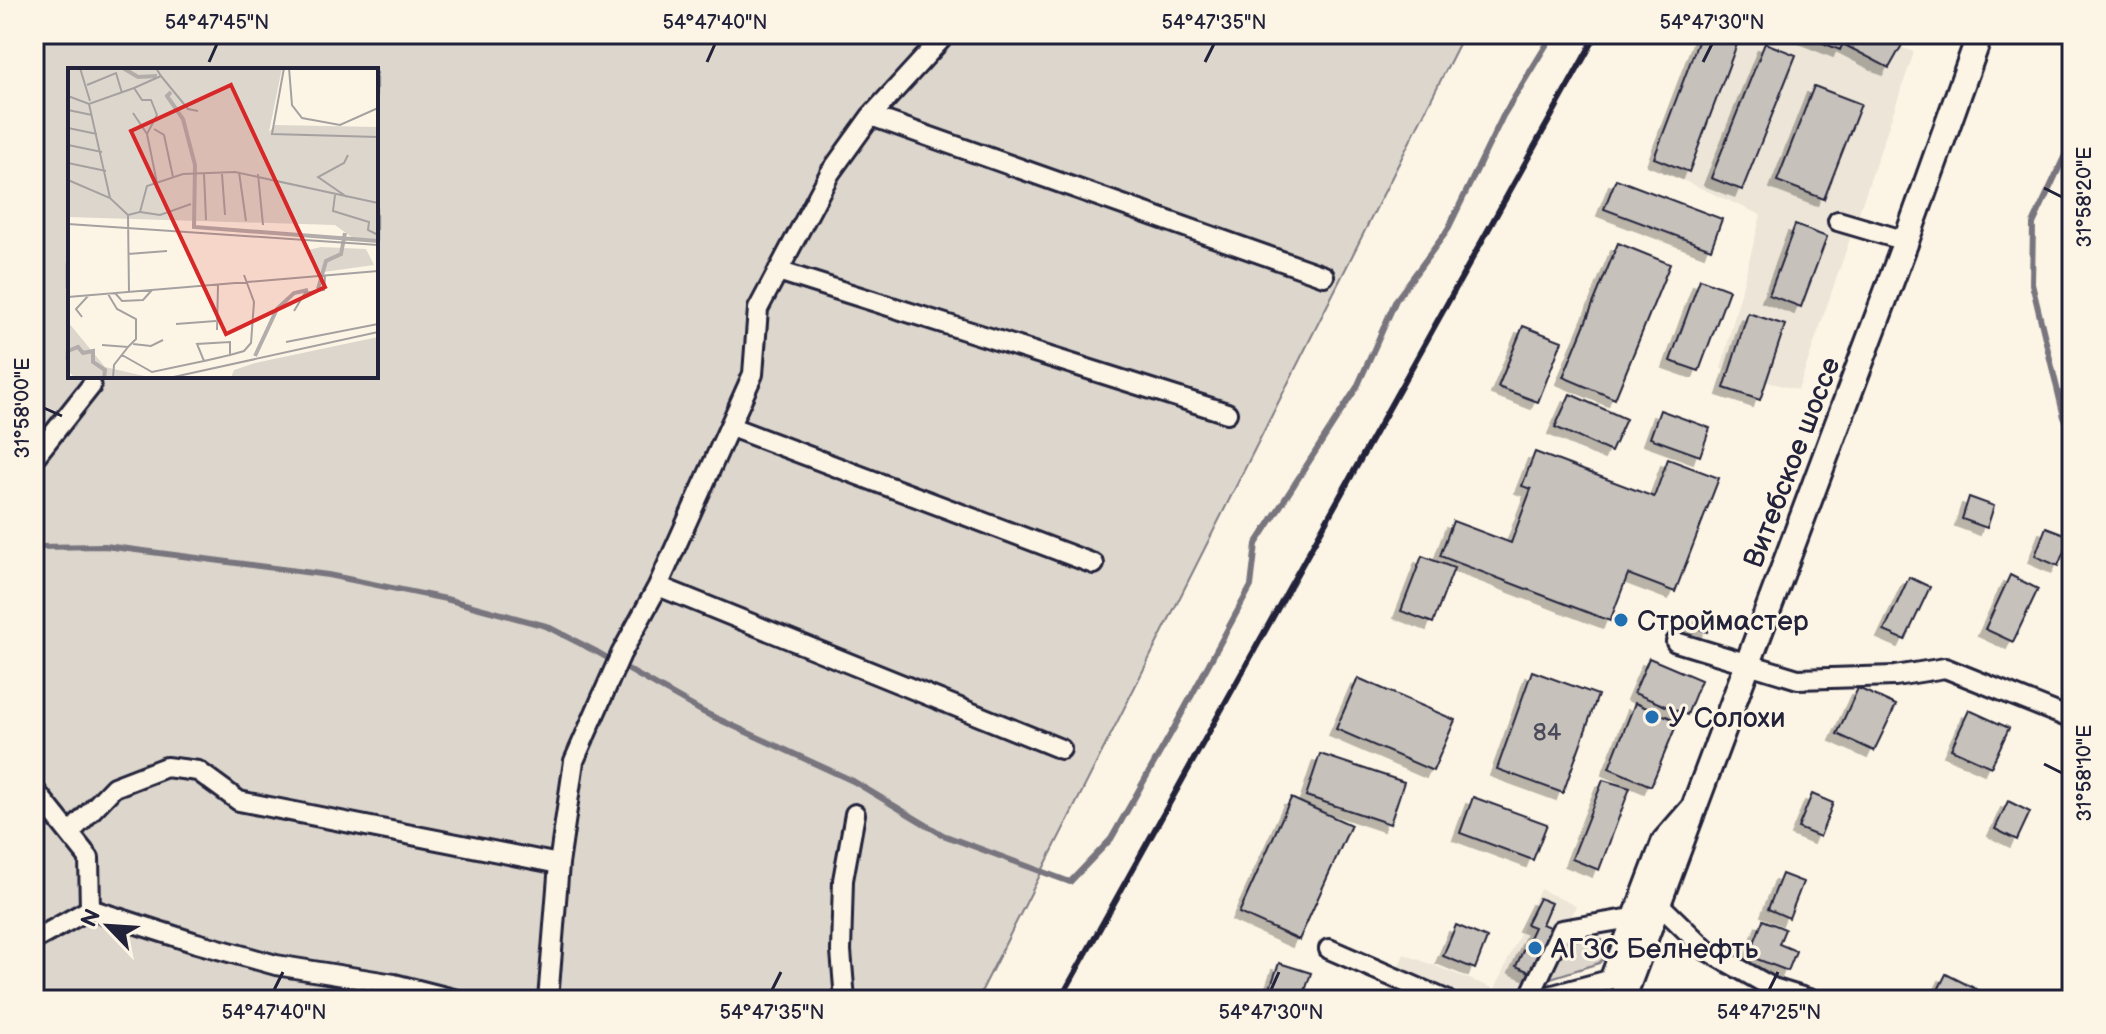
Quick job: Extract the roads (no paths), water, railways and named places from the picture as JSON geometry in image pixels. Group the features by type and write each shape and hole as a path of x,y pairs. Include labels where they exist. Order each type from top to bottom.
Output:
{"main road":[{"name":"Витебское шоссе","path":"1622,1000 1906,241 1980,34"}],"street":[{"path":"548,1000 559,864 574,761 621,654 658,586 753,374 758,309 830,173 871,116 946,34"},
{"path":"871,116 1324,276"},
{"path":"1838,221 1906,241"},
{"path":"778,271 1227,413"},
{"path":"34,458 91,386"},
{"path":"731,427 1094,564"},
{"path":"658,586 1061,749"},
{"path":"1676,642 1798,679 1895,676 1945,668 2072,719"},
{"path":"70,833 114,787 166,767 198,771 239,801 559,864"},
{"path":"34,789 89,858 90,909"},
{"path":"1531,1000 1609,980 1662,840 1696,800"},
{"path":"845,1000 841,951 843,880 855,814"},
{"path":"1658,903 1706,950 1773,988 1812,1000"},
{"path":"34,940 90,909 276,965 394,984 457,1000"},
{"path":"1531,1000 1561,930 1632,918"},
{"path":"1329,949 1446,1000"}],"waterway":[{"path":"34,549 105,546 328,575 446,599 546,626 703,712 853,781 943,835 1070,882 1111,839 1251,586 1256,544 1357,387 1396,300 1447,231 1503,116 1553,34"},
{"path":"2072,140 2033,224 2032,284 2064,417 2072,434"}],"railway":[{"path":"1060,1000 1597,34"}],"place":[{"name":"Строймастер","path":"1621,620"},
{"name":"У Солохи","path":"1652,717"},
{"name":"АГЗС Белнефть","path":"1535,948"}]}
